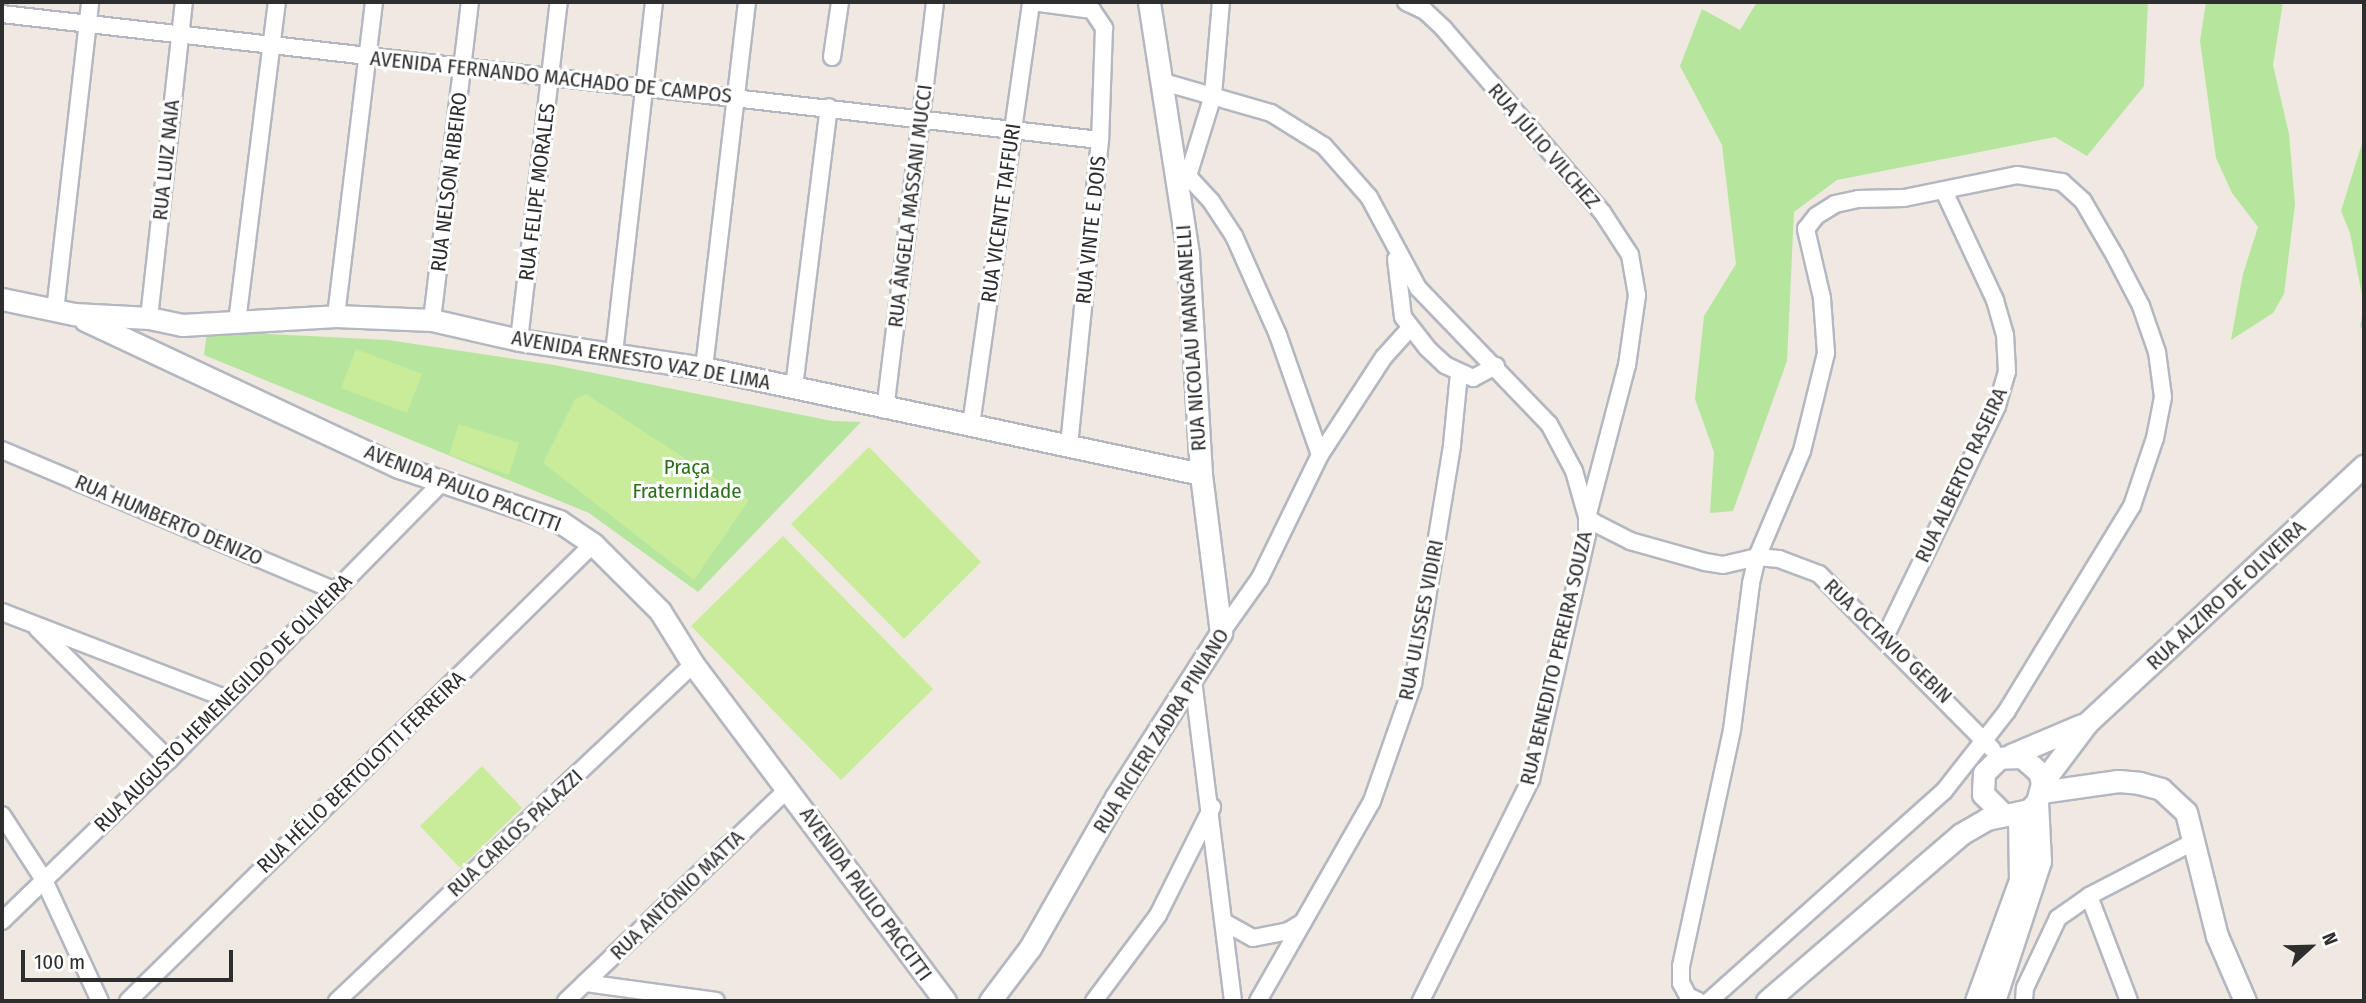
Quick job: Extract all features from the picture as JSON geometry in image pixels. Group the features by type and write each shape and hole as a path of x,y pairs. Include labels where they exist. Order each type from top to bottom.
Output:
{"street":[{"path":"2,299 64,312 90,2"},
{"name":"RUA LUIZ NAIA","path":"149,318 184,2"},
{"path":"237,322 277,2"},
{"path":"336,316 374,2"},
{"name":"RUA NELSON RIBEIRO","path":"432,320 470,2"},
{"name":"RUA FELIPE MORALES","path":"519,340 558,2"},
{"path":"614,353 654,2"},
{"path":"704,368 747,2"},
{"path":"832,57 840,2"},
{"name":"RUA ÂNGELA MASSANI MUCCI","path":"885,410 935,2"},
{"name":"RUA VINTE E DOIS","path":"1032,2 1076,6 1100,17 1104,35 1100,140 1069,443"},
{"name":"RUA VICENTE TAFFURI","path":"971,425 1032,2"},
{"name":"RUA NICOLAU MANGANELLI","path":"1149,2 1188,254 1201,474 1221,633"},
{"path":"1188,176 1213,95 1221,2"},
{"name":"RUA JÚLIO VILCHEZ","path":"1406,2 1425,11 1602,212 1630,255 1637,295"},
{"name":"AVENIDA FERNANDO MACHADO DE CAMPOS","path":"2,14 1100,140"},
{"path":"1160,81 1271,113 1324,146 1369,197 1418,288 1496,366 1556,435 1574,471 1587,517 1617,536 1705,562 1723,565 1757,557"},
{"path":"794,387 829,107"},
{"path":"1173,159 1234,236 1252,273 1320,455"},
{"path":"1698,1001 1688,996 1681,983 1681,966 1732,730 1757,557 1802,451 1826,353 1822,298 1805,238 1806,229 1816,216 1835,204 1858,199 1944,191 2017,175 2062,182 2082,201 2141,306 2157,352 2163,397 2155,438 2133,506 1985,741 1944,791 1709,1001"},
{"name":"RUA ALBERTO RASEIRA","path":"1884,639 1997,406 2007,372 2005,335 1995,300 1944,191"},
{"path":"1393,246 1401,309 1410,328 1444,365 1459,373 1481,376 1496,366"},
{"path":"1399,279 1418,288"},
{"name":"RUA BENEDITO PEREIRA SOUZA","path":"1421,1001 1448,954 1531,779 1587,535 1587,517 1628,365 1637,295"},
{"name":"AVENIDA ERNESTO VAZ DE LIMA","path":"64,312 149,318 182,325 336,316 432,320 519,340 704,368 885,410 1069,443 1201,474"},
{"name":"AVENIDA PAULO PACCITTI","path":"64,312 399,467 559,521 593,544 660,611 693,664 789,788 945,1001"},
{"path":"181,365 182,325"},
{"name":"RUA RICIERI ZADRA PINIANO","path":"990,1001 1030,947 1116,797 1221,633 1261,578 1320,455 1384,357 1410,328"},
{"name":"RUA ULISSES VIDIRI","path":"1258,1001 1372,801 1412,684 1451,453 1459,373"},
{"name":"RUA HUMBERTO DENIZO","path":"2,450 336,591"},
{"name":"RUA ALZIRO DE OLIVEIRA","path":"1767,1001 1961,834 2012,815 2040,793 2087,723 2364,467"},
{"name":"RUA AUGUSTO HEMENEGILDO DE OLIVEIRA","path":"2,921 169,760 442,482"},
{"name":"RUA HÉLIO BERTOLOTTI FERREIRA","path":"128,1001 593,544"},
{"name":"RUA OCTAVIO GEBIN","path":"1757,557 1797,562 1819,574 1985,741 2005,757"},
{"path":"2,612 227,699"},
{"path":"33,624 169,760"},
{"name":"RUA CARLOS PALAZZI","path":"337,1001 693,664"},
{"path":"1193,680 1212,807 1233,1001"},
{"name":"RUA ALZIRO DE OLIVEIRA","path":"1961,834 1984,773 2005,757 2047,744 2087,723"},
{"path":"1994,1001 2040,861 2040,793 2032,763 2005,757"},
{"path":"2040,793 2118,781 2150,786 2186,812 2196,841 2217,936 2245,1001"},
{"path":"1976,1001 2020,880 2012,815 1987,803 1981,783"},
{"name":"RUA ANTÔNIO MATTA","path":"566,1001 789,788"},
{"path":"1094,1001 1158,915 1212,807"},
{"path":"2,815 44,880 100,1001"},
{"path":"2024,1001 2049,932 2058,918 2089,896 2196,841"},
{"path":"2089,896 2129,1001"},
{"path":"1224,922 1253,938 1288,931 1305,921"},
{"path":"585,983 716,1001"}],"green space":[{"path":"1757,2 2148,2 2144,86 2087,156 2055,137 1837,180 1794,212 1787,361 1733,511 1710,513 1714,452 1695,399 1704,316 1736,264 1722,145 1680,66 1702,9 1740,30"},
{"path":"2206,2 2283,2 2273,65 2289,134 2295,204 2284,294 2273,313 2231,340 2243,274 2258,227 2232,193 2216,158 2200,41"},
{"path":"2364,137 2364,306 2350,233 2341,211"},
{"path":"2364,306 2364,329 2360,327"},
{"name":"Praça Fraternidade","path":"207,331 388,340 554,365 832,421 861,422 698,592 589,513 204,355"},
{"path":"356,349 422,374 407,413 341,388"},
{"path":"586,394 749,500 694,580 543,463 575,399"},
{"path":"459,424 519,443 509,475 449,455"},
{"path":"869,447 981,562 904,639 791,524"},
{"path":"783,536 933,689 841,780 691,626"},
{"path":"482,766 522,808 460,868 420,826"}]}
